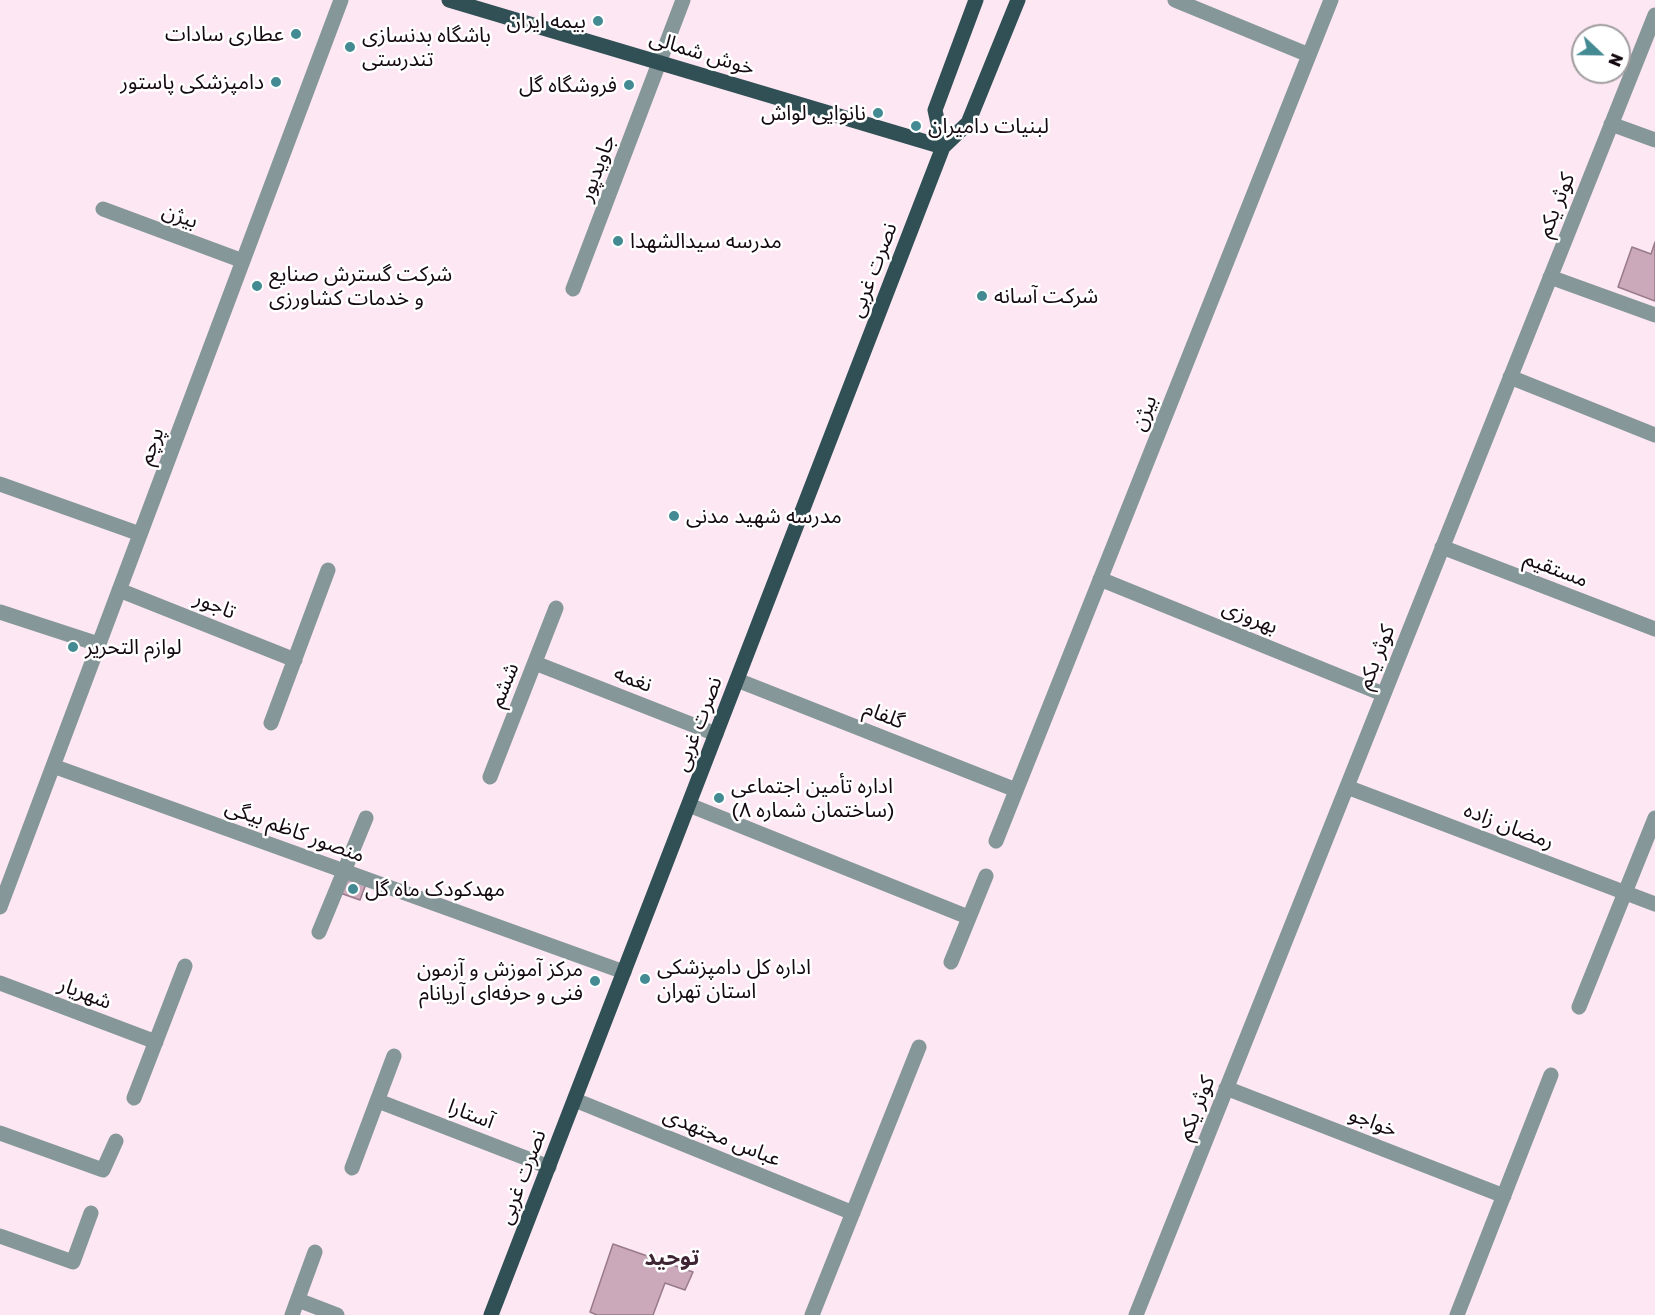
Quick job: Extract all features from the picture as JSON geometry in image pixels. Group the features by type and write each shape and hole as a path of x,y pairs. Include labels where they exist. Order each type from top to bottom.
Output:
{"main road":[{"name":"خوش شمالی","path":"449,0 943,147"},
{"path":"943,147 935,110 976,0"},
{"name":"نصرت غربی","path":"491,1315 943,147 968,123 1018,0"}],"street":[{"name":"پرچم","path":"1,900 341,0"},
{"name":"جاویدپور","path":"573,289 683,0"},
{"path":"1175,0 1309,55"},
{"name":"بیژن","path":"996,841 1331,0"},
{"name":"کوثر یکم","path":"1136,1315 1655,15"},
{"path":"1611,124 1655,140"},
{"name":"بیژن","path":"103,209 243,261"},
{"path":"1550,277 1655,315"},
{"path":"1510,377 1655,435"},
{"path":"0,484 140,534"},
{"name":"مستقیم","path":"1442,547 1655,629"},
{"path":"271,723 328,570"},
{"name":"بهروزی","path":"1100,579 1383,694"},
{"name":"تاجور","path":"119,590 295,660"},
{"name":"ششم","path":"490,777 556,608"},
{"path":"0,612 98,644"},
{"name":"نغمه","path":"535,663 717,734"},
{"name":"گلفام","path":"737,680 1016,790"},
{"name":"منصور کاظم بیگی","path":"53,766 624,972"},
{"name":"رمضان زاده","path":"1347,787 1655,904"},
{"path":"689,805 968,916"},
{"path":"320,932 366,818"},
{"path":"1579,1007 1655,818"},
{"path":"951,962 986,876"},
{"path":"134,1098 185,966"},
{"name":"شهریار","path":"0,983 156,1042"},
{"path":"812,1315 919,1047"},
{"path":"352,1168 394,1056"},
{"path":"1457,1315 1551,1075"},
{"name":"خواجو","path":"1226,1088 1504,1196"},
{"name":"عباس مجتهدی","path":"575,1100 853,1213"},
{"name":"آستارا","path":"378,1101 549,1167"},
{"path":"0,1133 103,1170 116,1141"},
{"path":"0,1236 73,1262 91,1213"},
{"path":"315,1252 295,1308 337,1315"}],"building":[{"path":"1655,242 1655,301 1618,287 1632,247 1651,254"},
{"name":"مهدکودک ماه گل","path":"347,877 366,884 360,900 340,893"},
{"path":"613,1244 693,1272 685,1290 665,1283 653,1315 597,1315 590,1312"}],"place":[{"name":"بیمه ایران","path":"598,21"},
{"name":"عطاری سادات","path":"296,34"},
{"name":"باشگاه بدنسازی تندرستی","path":"350,47"},
{"name":"دامپزشکی پاستور","path":"276,82"},
{"name":"فروشگاه گل","path":"629,85"},
{"name":"نانوایی لواش","path":"878,113"},
{"name":"لبنیات دامیران","path":"916,126"},
{"name":"مدرسه سیدالشهدا","path":"618,241"},
{"name":"شرکت گسترش صنایع و خدمات کشاورزی","path":"257,286"},
{"name":"شرکت آسانه","path":"982,296"},
{"name":"مدرسه شهید مدنی","path":"674,516"},
{"name":"لوازم التحریر","path":"73,647"},
{"name":"اداره تأمین اجتماعی (ساختمان شماره ۸)","path":"719,798"},
{"name":"مهدکودک ماه گل","path":"353,889"},
{"name":"اداره کل دامپزشکی استان تهران","path":"645,979"},
{"name":"مرکز آموزش و آزمون فنی و حرفه‌ای آریانام","path":"595,981"}],"district":[{"name":"توحید","path":"672,1258"}]}
